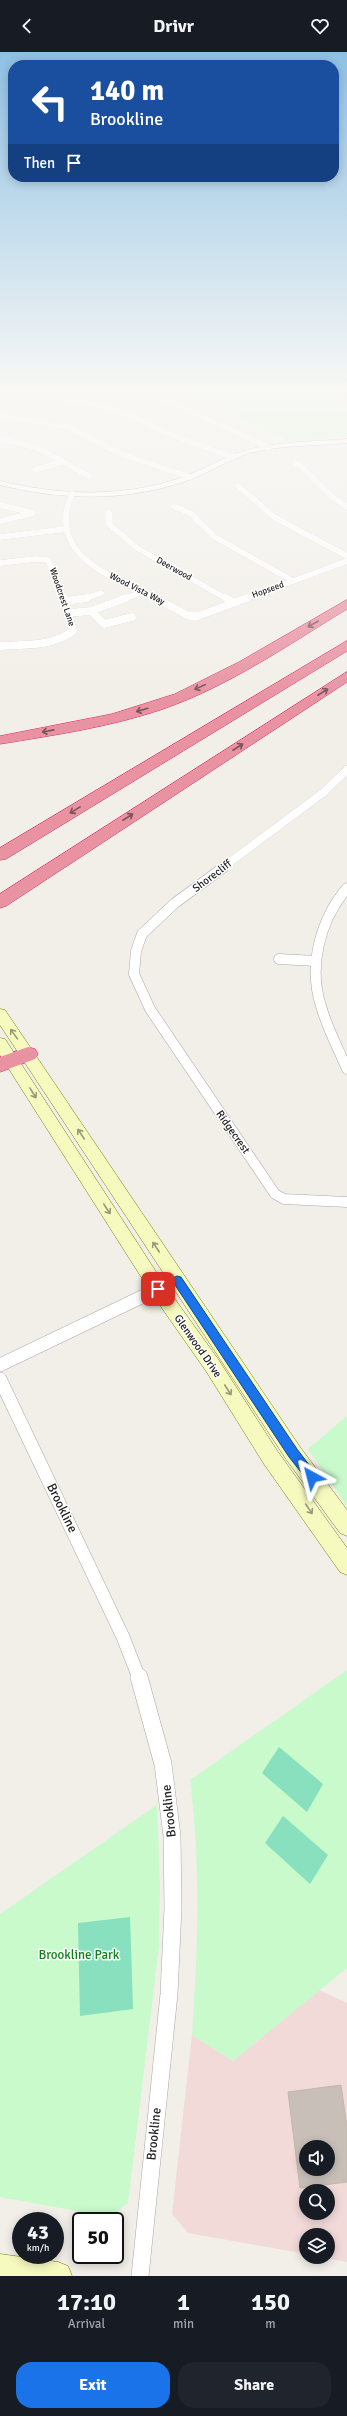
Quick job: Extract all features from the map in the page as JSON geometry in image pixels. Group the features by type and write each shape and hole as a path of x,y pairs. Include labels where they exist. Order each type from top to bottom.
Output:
{"highway":[{"path":"0,740 110,719 179,697 235,669 347,604"},
{"path":"133,775 347,632"},
{"path":"0,855 347,645"},
{"path":"0,902 95,838 347,676"},
{"path":"0,895 95,838"}],"main road":[{"name":"Glenwood Drive","path":"0,1014 13,1060 158,1289 347,1566"},
{"name":"Glenwood Drive","path":"0,1043 177,1280 293,1453 347,1526"},
{"path":"0,2268 58,2276"}],"street":[{"path":"0,536 67,527 66,513 71,496"},
{"path":"249,496 274,517 347,556"},
{"path":"331,496 347,507"},
{"path":"0,505 33,513 0,522"},
{"path":"174,506 191,514 215,537 293,581"},
{"name":"Deerwood","path":"109,513 109,524 137,548 233,602"},
{"name":"Wood Vista Way","path":"67,527 71,540 86,559 115,580 189,616"},
{"name":"Woodcrest Lane","path":"0,563 48,560 65,601 73,629 70,635 48,642 0,646"},
{"name":"Hopseed","path":"189,616 198,616 347,561"},
{"path":"65,601 81,600 101,592"},
{"path":"69,613 91,611 142,592"},
{"path":"91,611 104,624 132,616"},
{"name":"Shorecliff","path":"150,1009 134,974 136,951 142,934 175,903 324,792 347,770"},
{"path":"347,888 327,920 319,940 316,961 317,996 325,1021 347,1068"},
{"path":"279,959 316,961"},
{"name":"Ridgecrest","path":"150,1009 275,1194 284,1199 347,1202"},
{"path":"0,1365 177,1280"},
{"name":"Brookline","path":"0,1379 123,1637 144,1689 164,1764 172,1836 173,1908 169,1994 140,2276"}],"shaded area":[{"path":"319,1990 347,2003 347,2262 335,2260 335,2228 299,2228 299,2253 188,2233 172,2214 192,2035 233,2061"}],"green space":[{"path":"347,1416 347,1506 308,1449"},
{"path":"347,1670 347,1968 233,2061 192,2035 197,1939 197,1876 196,1845 190,1780"},
{"path":"279,1747 323,1784 307,1812 262,1773"},
{"name":"Brookline Park","path":"157,1805 160,1884 159,1946 128,2203 116,2212 82,2212 0,2197 0,1914"},
{"path":"283,1816 328,1855 310,1884 265,1843"},
{"path":"130,1917 133,2009 80,2016 78,1923"}],"building":[{"path":"341,2085 347,2127 347,2182 331,2184 300,2184 288,2092"}],"route":[{"path":"158,1289 177,1280 293,1453 312,1477"}]}
